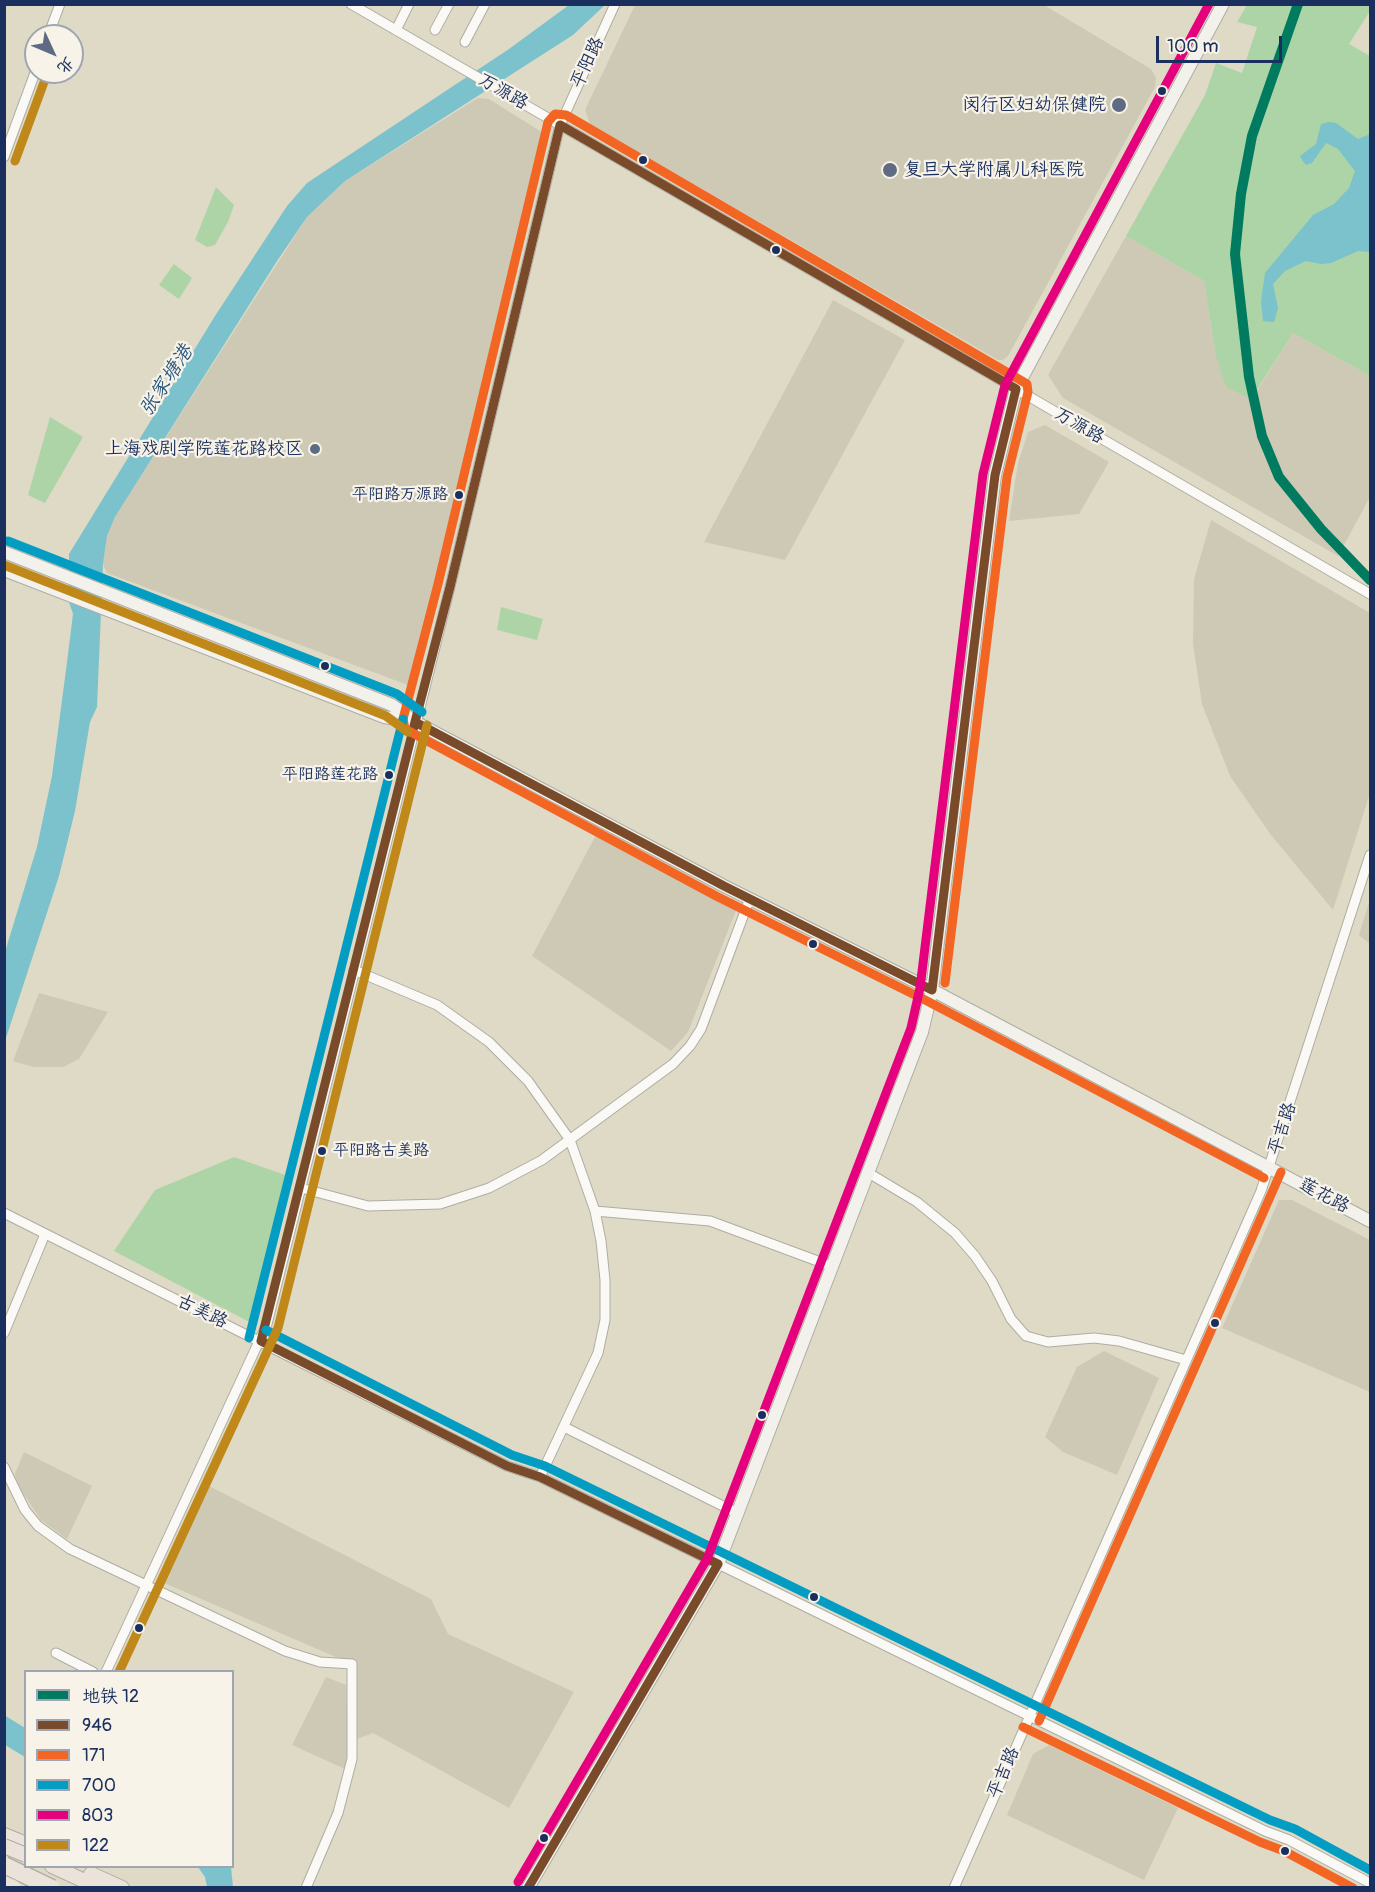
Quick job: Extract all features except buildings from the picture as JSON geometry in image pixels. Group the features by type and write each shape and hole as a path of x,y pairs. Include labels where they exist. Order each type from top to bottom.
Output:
{"highway":[{"path":"4,1865 54,1887"},
{"path":"4,1884 13,1887"}],"main road":[{"path":"528,1887 718,1564 922,1032 932,990 995,475 1016,389 1223,4"},
{"name":"莲花路","path":"4,552 392,705 415,722 1371,1221"},
{"name":"莲花路","path":"4,570 384,717 415,722"},
{"path":"4,1835 24,1844"},
{"path":"4,1846 24,1854"},
{"path":"57,1868 100,1887"},
{"path":"79,1868 122,1887"}],"street":[{"path":"52,24 60,4"},
{"name":"万源路","path":"351,4 1371,594"},
{"path":"396,30 409,4"},
{"path":"435,30 449,4"},
{"path":"465,42 485,4"},
{"name":"平阳路","path":"106,1670 261,1341 450,587 560,125 615,4"},
{"path":"4,157 31,84"},
{"name":"平吉路","path":"954,1887 1270,1167 1371,855"},
{"path":"301,1188 368,1206 440,1204 515,1177 570,1140 673,1064 690,1046 701,1029 750,898"},
{"path":"354,970 437,1005 489,1042 528,1081 570,1140 595,1211 605,1280 605,1320 598,1353 540,1477"},
{"path":"867,1172 917,1202 955,1233 975,1256 992,1281 1011,1319 1026,1336 1048,1341 1094,1338 1119,1341 1186,1360"},
{"path":"595,1211 710,1221 831,1266"},
{"name":"古美路","path":"4,1212 507,1466 540,1477 1265,1831 1289,1840 1371,1883"},
{"path":"4,1333 45,1234"},
{"path":"564,1427 737,1513"},
{"path":"4,1467 13,1490 38,1526 70,1549 285,1651 320,1662 352,1664 352,1759 338,1813 306,1887"},
{"path":"56,1653 91,1670"},
{"path":"4,1884 24,1846"}],"shaded area":[{"name":"复旦大学附属儿科医院","path":"635,5 1044,5 1151,69 1156,78 1155,87 1008,356 1003,360 998,360 590,124 585,110"},
{"name":"上海戏剧学院莲花路校区","path":"478,98 489,99 545,134 416,688 107,573 103,564 107,536 115,517 307,217 345,181"},
{"path":"1126,236 1204,281 1216,356 1252,399 1293,333 1370,376 1370,497 1338,556 1063,398 1048,375"},
{"path":"833,300 905,340 785,560 704,542"},
{"path":"1045,425 1109,462 1079,514 1009,521 1018,463 1028,432"},
{"path":"1211,520 1370,613 1370,793 1333,910 1271,835 1230,776 1202,704 1193,644 1194,579"},
{"path":"596,835 737,908 688,1032 671,1051 532,956"},
{"path":"1370,899 1370,944 1359,935"},
{"path":"39,993 108,1012 79,1059 63,1067 33,1067 13,1061"},
{"path":"1279,1200 1292,1200 1370,1240 1370,1392 1222,1328"},
{"path":"1104,1351 1159,1378 1117,1475 1063,1452 1045,1437 1077,1367"},
{"path":"24,1452 92,1486 67,1539 41,1520 17,1484 15,1474"},
{"path":"207,1485 431,1599 448,1634 574,1692 509,1808 373,1733 354,1740 352,1664 162,1582"},
{"path":"326,1677 346,1685 348,1745 345,1769 292,1745"},
{"path":"1049,1745 1178,1808 1144,1880 1007,1815 1033,1754"}],"green space":[{"path":"1247,5 1370,5 1370,11 1349,44 1370,56 1370,376 1293,333 1251,399 1226,387 1216,356 1204,281 1126,236 1205,95 1216,63 1242,73 1257,27 1237,22"},
{"path":"216,187 234,205 228,222 215,245 207,247 195,240"},
{"path":"174,264 192,278 179,299 159,285"},
{"path":"50,417 83,437 45,503 28,495"},
{"path":"501,607 543,619 537,640 497,630"},
{"path":"234,1157 291,1177 257,1326 114,1251 155,1190"}],"water":[{"path":"569,5 605,5 573,35 345,181 307,217 115,517 107,536 103,564 97,707 90,722 75,811 59,876 5,1041 5,952 37,847 52,776 66,670 73,614 69,602 69,554 215,316 287,206 307,183 509,49"},
{"path":"1336,123 1358,139 1370,134 1370,252 1358,251 1331,263 1306,261 1285,271 1273,284 1278,308 1274,322 1263,321 1261,301 1265,273 1313,215 1334,204 1349,188 1355,171 1338,149 1326,143 1312,163 1306,165 1302,160 1300,156 1316,144 1321,124"},
{"path":"4,1715 24,1727 24,1756 5,1745"},
{"path":"199,1868 231,1868 233,1887 207,1887 205,1877"}],"metro line":[{"name":"12","path":"1298,4 1252,136 1241,194 1235,254 1249,377 1262,436 1279,477 1321,529 1370,580"}],"transit line":[{"name":"803","path":"518,1882 707,1559 911,1028 920,988 983,474 1005,385 1209,4"},
{"name":"122","path":"15,161 43,84"},
{"name":"171","path":"945,983 1007,477 1028,392 1027,384 566,115 555,114 548,122 438,584 403,719 405,729 718,897 927,1001 1264,1178"},
{"name":"946","path":"560,125 1016,389 995,475 932,990 724,886 415,722 450,587 560,125"},
{"name":"700","path":"8,541 397,694 422,712"},
{"name":"122","path":"4,565 386,716 408,732"},
{"name":"700","path":"249,1338 403,719"},
{"name":"946","path":"261,1341 415,722"},
{"name":"122","path":"120,1670 278,1328 427,725"},
{"name":"171","path":"1039,1721 1281,1172"},
{"name":"700","path":"266,1330 512,1455 545,1466 1270,1820 1295,1829 1370,1870"},
{"name":"946","path":"261,1341 507,1466 540,1477 718,1564"},
{"name":"946","path":"528,1888 718,1564"},
{"name":"171","path":"1023,1727 1260,1842 1284,1851 1353,1888"}],"place":[{"name":"闵行区妇幼保健院","path":"1119,105"},
{"name":"复旦大学附属儿科医院","path":"890,170"},
{"name":"上海戏剧学院莲花路校区","path":"315,449"},
{"name":"平阳路万源路","path":"459,495"},
{"name":"平阳路莲花路","path":"389,775"},
{"name":"平阳路古美路","path":"322,1151"}],"water label":[{"name":"张家塘港","path":"167,381"}]}
